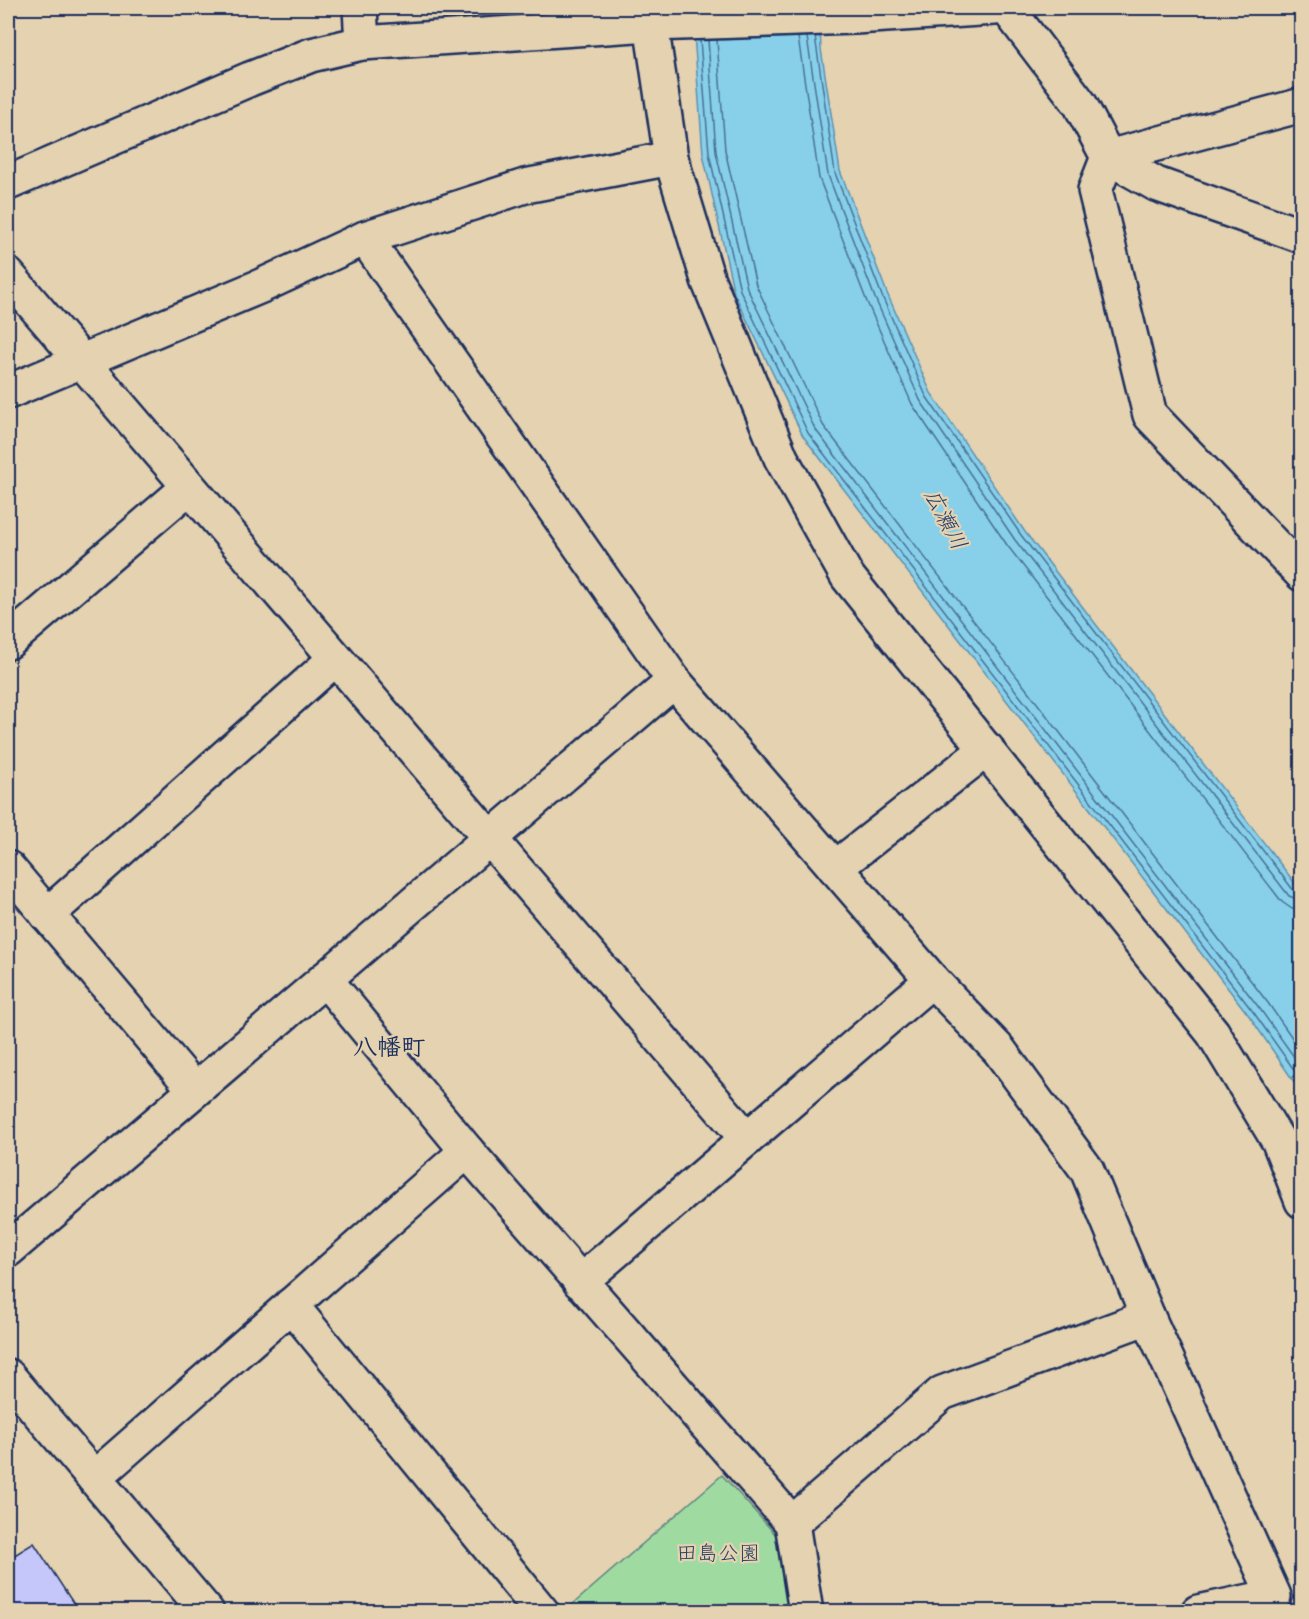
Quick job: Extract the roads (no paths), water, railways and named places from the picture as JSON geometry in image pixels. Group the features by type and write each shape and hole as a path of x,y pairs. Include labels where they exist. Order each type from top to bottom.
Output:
{"street":[{"path":"360,8 362,43"},
{"path":"8,183 260,75 311,55 362,43 658,18 855,17 995,8"},
{"path":"1007,8 1080,104 1108,158 1156,184 1302,236"},
{"path":"658,18 671,158 708,280 781,458 847,576 1213,1033 1279,1142 1302,1201"},
{"path":"1108,158 1302,105"},
{"path":"8,392 261,286 365,238 525,186 671,158"},
{"path":"1108,158 1095,190 1150,414 1302,574"},
{"path":"365,238 674,681 932,980 999,1050 1087,1170 1148,1317 1274,1596 1198,1611"},
{"path":"8,275 489,840 747,1138"},
{"path":"8,642 189,487"},
{"path":"47,915 335,659"},
{"path":"8,1250 674,681"},
{"path":"835,868 987,749"},
{"path":"8,868 195,1090"},
{"path":"325,978 467,1151 792,1523 806,1611"},
{"path":"580,1282 932,980"},
{"path":"94,1478 467,1151"},
{"path":"291,1305 542,1611"},
{"path":"792,1523 942,1393 1148,1317"},
{"path":"8,1376 207,1611"}],"water":[{"name":"広瀬川","path":"692,8 819,8 821,49 840,171 887,293 931,393 1025,532 1301,891 1301,1092 1250,1017 803,436 734,293 703,154"}],"district":[{"name":"八幡町","path":"389,1048"}],"park label":[{"name":"田島公園","path":"718,1554"}]}
